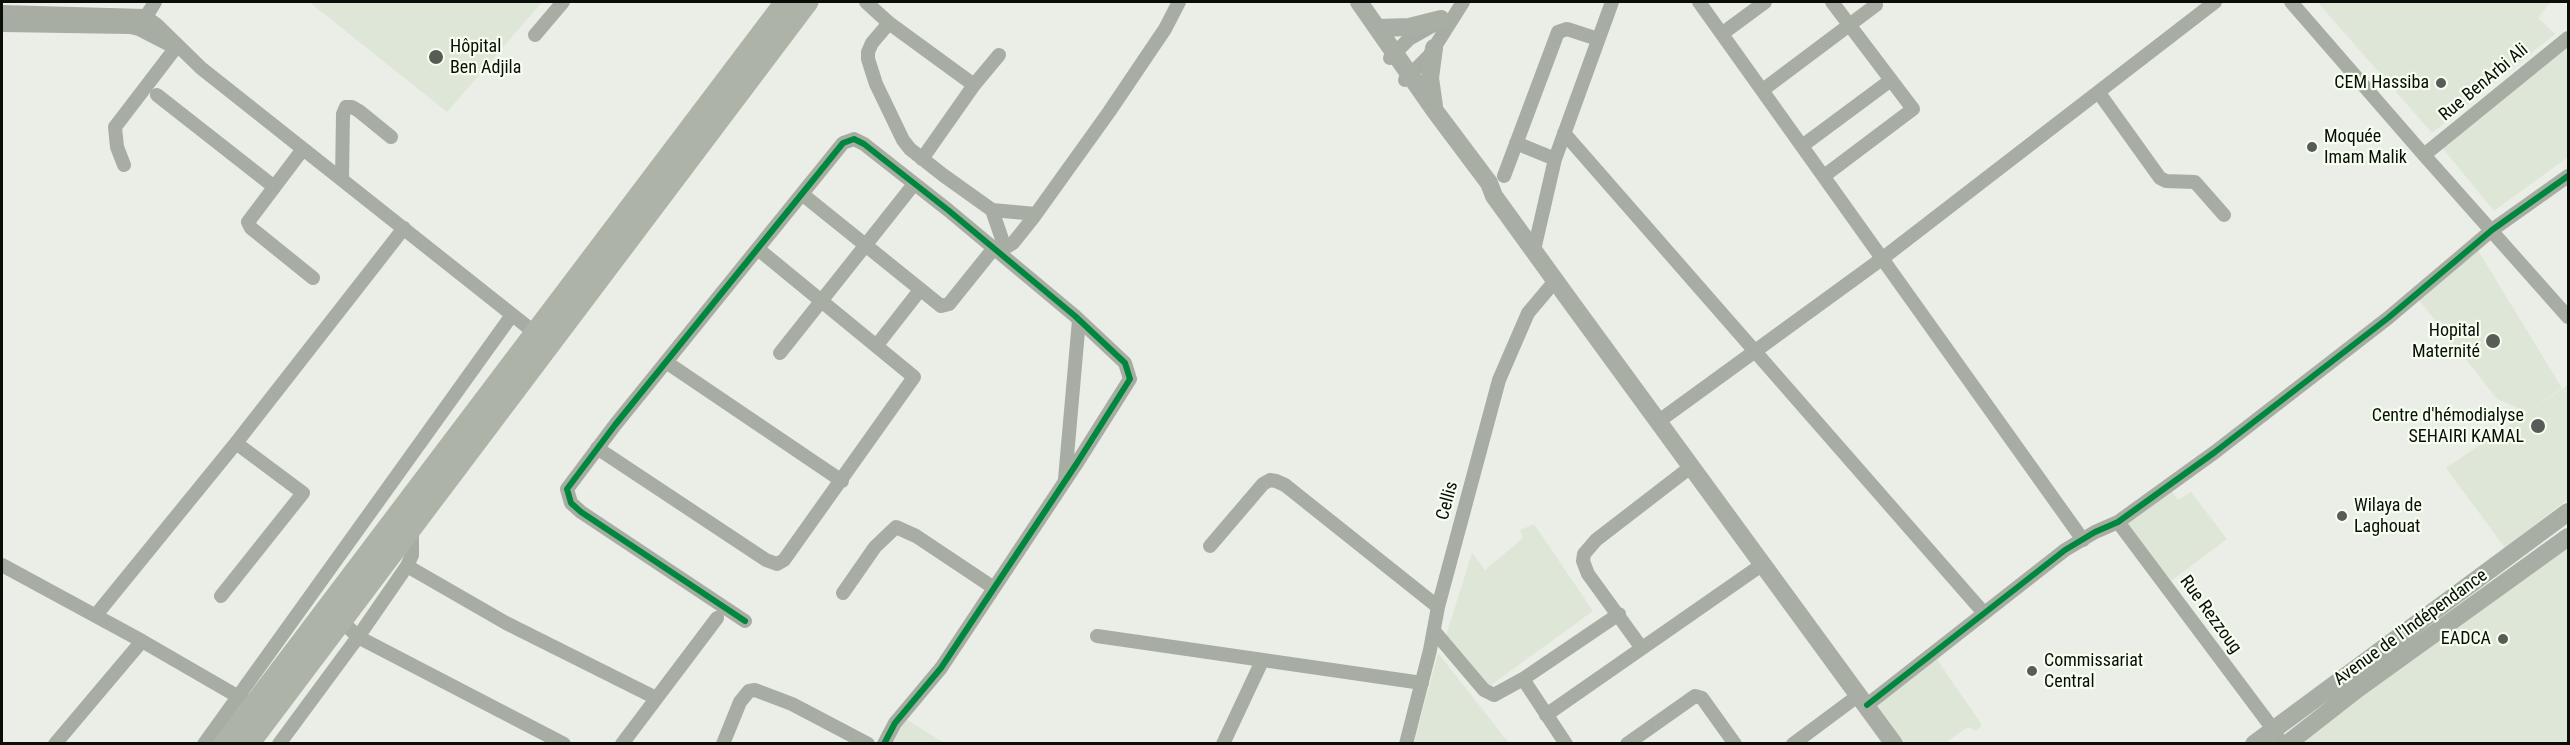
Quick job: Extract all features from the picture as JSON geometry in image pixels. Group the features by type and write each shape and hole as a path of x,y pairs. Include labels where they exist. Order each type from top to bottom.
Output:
{"highway":[{"path":"216,741 534,332 785,2"},
{"path":"249,744 808,2"}],"main road":[{"path":"1350,2 1393,55"},
{"path":"1359,2 1483,188 1494,196"},
{"path":"1378,28 1409,27 1441,19"},
{"path":"1434,48 1430,78 1435,111"},
{"path":"1408,78 1489,183 1494,196 1555,281 1894,744"},
{"name":"Avenue de l'Indépendance","path":"2254,744 2277,736 2351,683 2396,639 2568,512"},
{"path":"2295,740 2351,683 2407,653 2568,537"},
{"path":"2396,639 2407,653"}],"street":[{"path":"142,22 155,2"},
{"path":"535,35 563,2"},
{"path":"866,2 889,23 974,86"},
{"path":"992,210 1006,246 1018,237 1036,214 1115,103 1165,29 1179,2"},
{"path":"1393,55 1409,39 1431,28 1461,2"},
{"path":"1408,78 1434,48 1461,2"},
{"path":"1534,250 1555,159 1612,2"},
{"path":"1699,2 1764,89 1802,146 2083,540"},
{"path":"1723,33 1765,2"},
{"path":"1824,176 1913,109 1832,2"},
{"path":"1659,421 1883,258 2215,2"},
{"path":"2294,2 2424,155 2568,317"},
{"path":"1764,89 1876,5"},
{"path":"2,12 157,25 178,49 534,332"},
{"path":"2,25 142,22"},
{"path":"889,23 872,43 868,59 894,123 910,149 992,210 1036,214"},
{"path":"1504,176 1558,32 1567,29 1598,39"},
{"name":"Rue BenArbi Ali","path":"2424,155 2568,38"},
{"path":"124,165 117,147 115,127 178,49"},
{"path":"922,159 999,55"},
{"path":"1802,146 1891,80"},
{"path":"2099,93 2160,178 2166,181 2195,182 2224,215"},
{"path":"157,95 273,186"},
{"path":"342,180 343,114 346,107 359,111 391,137"},
{"path":"1564,133 1983,612"},
{"path":"745,621 571,503 567,495 569,483 843,143 849,139 858,140 1080,320 1125,363 1130,379 994,588 934,677 895,723 884,744"},
{"path":"1516,143 1555,159"},
{"path":"303,149 249,218 248,225 313,278"},
{"path":"1793,744 1863,700 2065,550 2118,522 2215,452 2388,318 2492,230 2568,176"},
{"path":"780,353 914,184"},
{"path":"802,194 941,306 949,304 994,249"},
{"path":"96,615 236,443 404,228"},
{"path":"597,448 766,561 773,563 784,560 914,377 878,345 758,249"},
{"name":"Cellis","path":"1406,744 1438,607 1499,380 1528,313 1555,281"},
{"path":"878,345 920,290"},
{"path":"2,565 96,615 245,701 512,315"},
{"path":"1065,481 1080,320"},
{"path":"666,362 842,481"},
{"path":"221,596 303,493 236,443"},
{"path":"1641,647 1588,574 1583,561 1584,554 1596,540 1692,466"},
{"path":"1209,546 1263,484 1270,480 1276,481 1285,485 1438,607"},
{"name":"Rue Rezzoug","path":"2118,522 2277,736"},
{"path":"279,744 358,638 407,566 412,555 412,525"},
{"path":"843,593 875,547 896,527 916,536 994,588"},
{"path":"1546,715 1763,564"},
{"path":"407,566 506,623 656,698"},
{"path":"1434,631 1490,695 1494,695 1523,679 1619,614"},
{"path":"622,744 717,618"},
{"path":"341,620 358,638 564,744"},
{"path":"1097,636 1422,683"},
{"path":"56,744 142,641"},
{"path":"1223,744 1262,661"},
{"path":"1523,679 1566,744"},
{"path":"723,744 740,702 749,691 755,690 792,704 868,744"},
{"path":"1627,744 1695,696 1702,698 1735,744"}],"shaded area":[{"name":"Hôpital Ben Adjila","path":"309,2 542,2 447,112"},
{"name":"CEM Hassiba","path":"2323,2 2551,2 2538,18 2555,34 2432,133 2319,4"},
{"path":"2568,37 2568,157 2494,211 2440,145"},
{"path":"2476,247 2562,388 2529,411 2568,385 2568,499 2505,548 2446,468 2528,412 2497,399 2415,295"},
{"path":"2171,490 2178,500 2191,492 2227,539 2167,584 2123,522"},
{"path":"1534,524 1593,611 1487,688 1445,639 1472,553 1485,570 1523,538 1520,530"},
{"name":"EADCA","path":"2568,544 2568,743 2303,744 2306,735"},
{"path":"1438,653 1509,743 1414,743"},
{"path":"1936,658 1982,725 1976,731 1968,727 1945,743 1903,743 1876,703"},
{"path":"903,717 944,743 893,744"}],"cycle path":[{"path":"745,621 581,512 571,503 567,489 615,425 843,143 854,139 864,144 948,210 1075,316 1125,363 1130,379 941,668 895,723 884,744"},
{"path":"1867,705 2065,550 2095,532 2118,522 2215,452 2388,318 2492,230 2568,176"}],"place":[{"name":"Hôpital Ben Adjila","path":"436,57"},
{"name":"CEM Hassiba","path":"2441,83"},
{"name":"Moquée Imam Malik","path":"2312,147"},
{"name":"Hopital Maternité","path":"2493,341"},
{"name":"Centre d'hémodialyse SEHAIRI KAMAL","path":"2538,426"},
{"name":"Wilaya de Laghouat","path":"2342,516"},
{"name":"EADCA","path":"2503,639"},
{"name":"Commissariat Central","path":"2032,671"}]}
